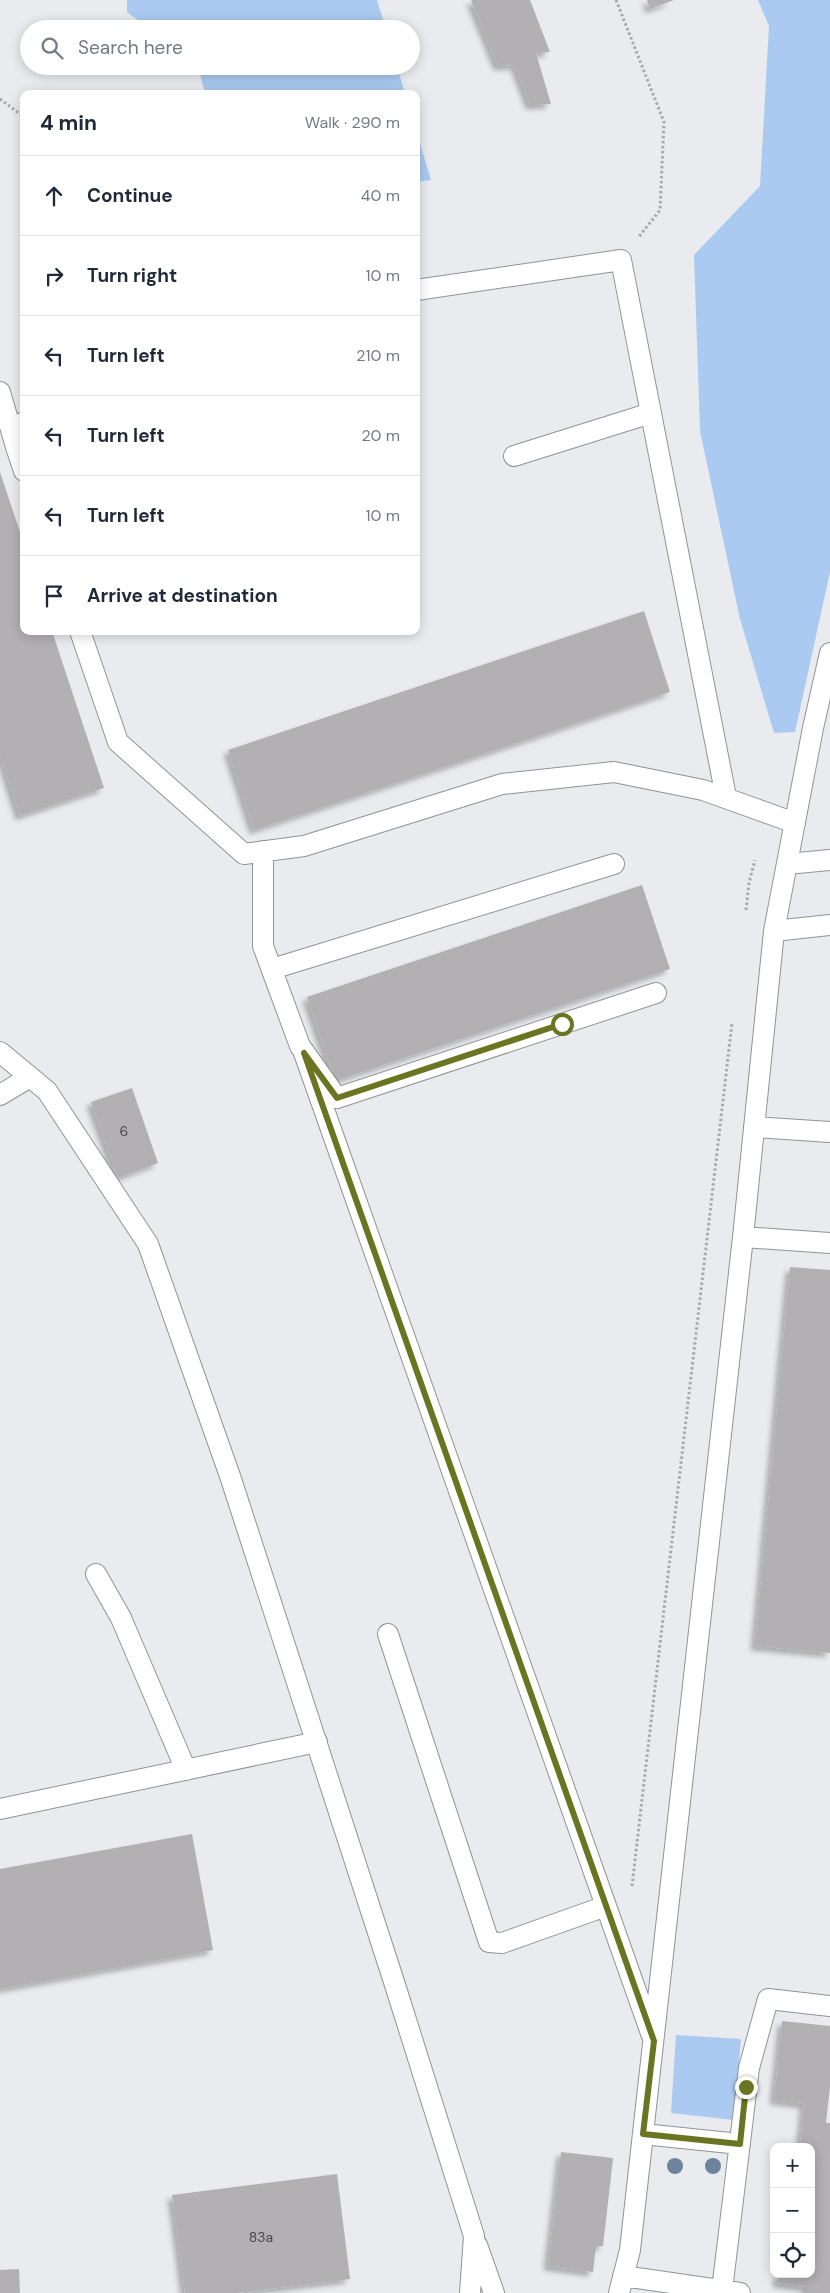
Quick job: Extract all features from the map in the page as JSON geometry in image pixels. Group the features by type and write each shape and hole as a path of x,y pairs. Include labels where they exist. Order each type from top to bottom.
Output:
{"lane":[{"path":"420,289 621,260 726,797"},
{"path":"0,392 20,460"},
{"path":"514,456 651,413"},
{"path":"16,448 20,435"},
{"path":"81,635 118,742 244,854 304,846 502,784 614,772 703,790 795,823"},
{"path":"830,654 774,931 743,1237 654,2041 630,2250 621,2285 731,2292 740,2144 748,2068 768,1999 830,2006"},
{"path":"263,851 263,946 300,1046 337,1098 656,993"},
{"path":"787,864 830,860"},
{"path":"272,970 614,864"},
{"path":"774,931 830,925"},
{"path":"0,1052 47,1091 148,1244 231,1479 474,2236 494,2293"},
{"path":"304,1053 654,2041"},
{"path":"0,1095 30,1077"},
{"path":"754,1127 830,1132"},
{"path":"743,1237 830,1244"},
{"path":"96,1574 121,1618 186,1770"},
{"path":"388,1634 489,1942 502,1943 606,1906"},
{"path":"0,1809 316,1742"},
{"path":"643,2134 740,2144"},
{"path":"470,2293 474,2236"}],"path":[{"path":"616,0 664,122 660,210 621,260"},
{"path":"0,99 20,114"},
{"path":"745,912 749,882 769,813"},
{"path":"632,1888 733,1020"}],"shaded area":[{"path":"127,0 377,0 383,20 138,20 127,12"},
{"path":"758,0 830,0 830,572 795,732 774,733 740,619 700,431 694,255 760,186 769,26"},
{"path":"200,75 400,75 404,90 204,90"},
{"path":"420,143 431,180 420,181"},
{"path":"676,2035 741,2039 734,2120 671,2113"}],"building":[{"path":"471,0 530,0 550,52 536,53 551,104 530,105 515,65 498,66"},
{"path":"647,0 674,0 650,9"},
{"path":"0,472 20,532 20,635 53,635 104,788 20,816 0,753"},
{"path":"644,611 670,692 254,830 228,750"},
{"path":"642,885 670,969 335,1081 307,997"},
{"path":"132,1088 158,1163 118,1178 91,1102"},
{"path":"790,1267 830,1270 830,1653 755,1646"},
{"path":"192,1834 213,1950 0,1989 0,1869"},
{"path":"782,2021 830,2026 830,2086 826,2123 830,2123 830,2293 806,2293 806,2287 777,2283 778,2278 815,2278 815,2143 800,2143 804,2104 774,2100"},
{"path":"561,2152 613,2158 603,2246 596,2246 593,2272 548,2266"},
{"path":"337,2174 350,2279 236,2293 185,2293 172,2195"},
{"path":"19,2269 20,2293 0,2293 0,2270"}],"route":[{"path":"562,1024 337,1098 304,1053 654,2041 643,2134 740,2144 746,2087"}]}
